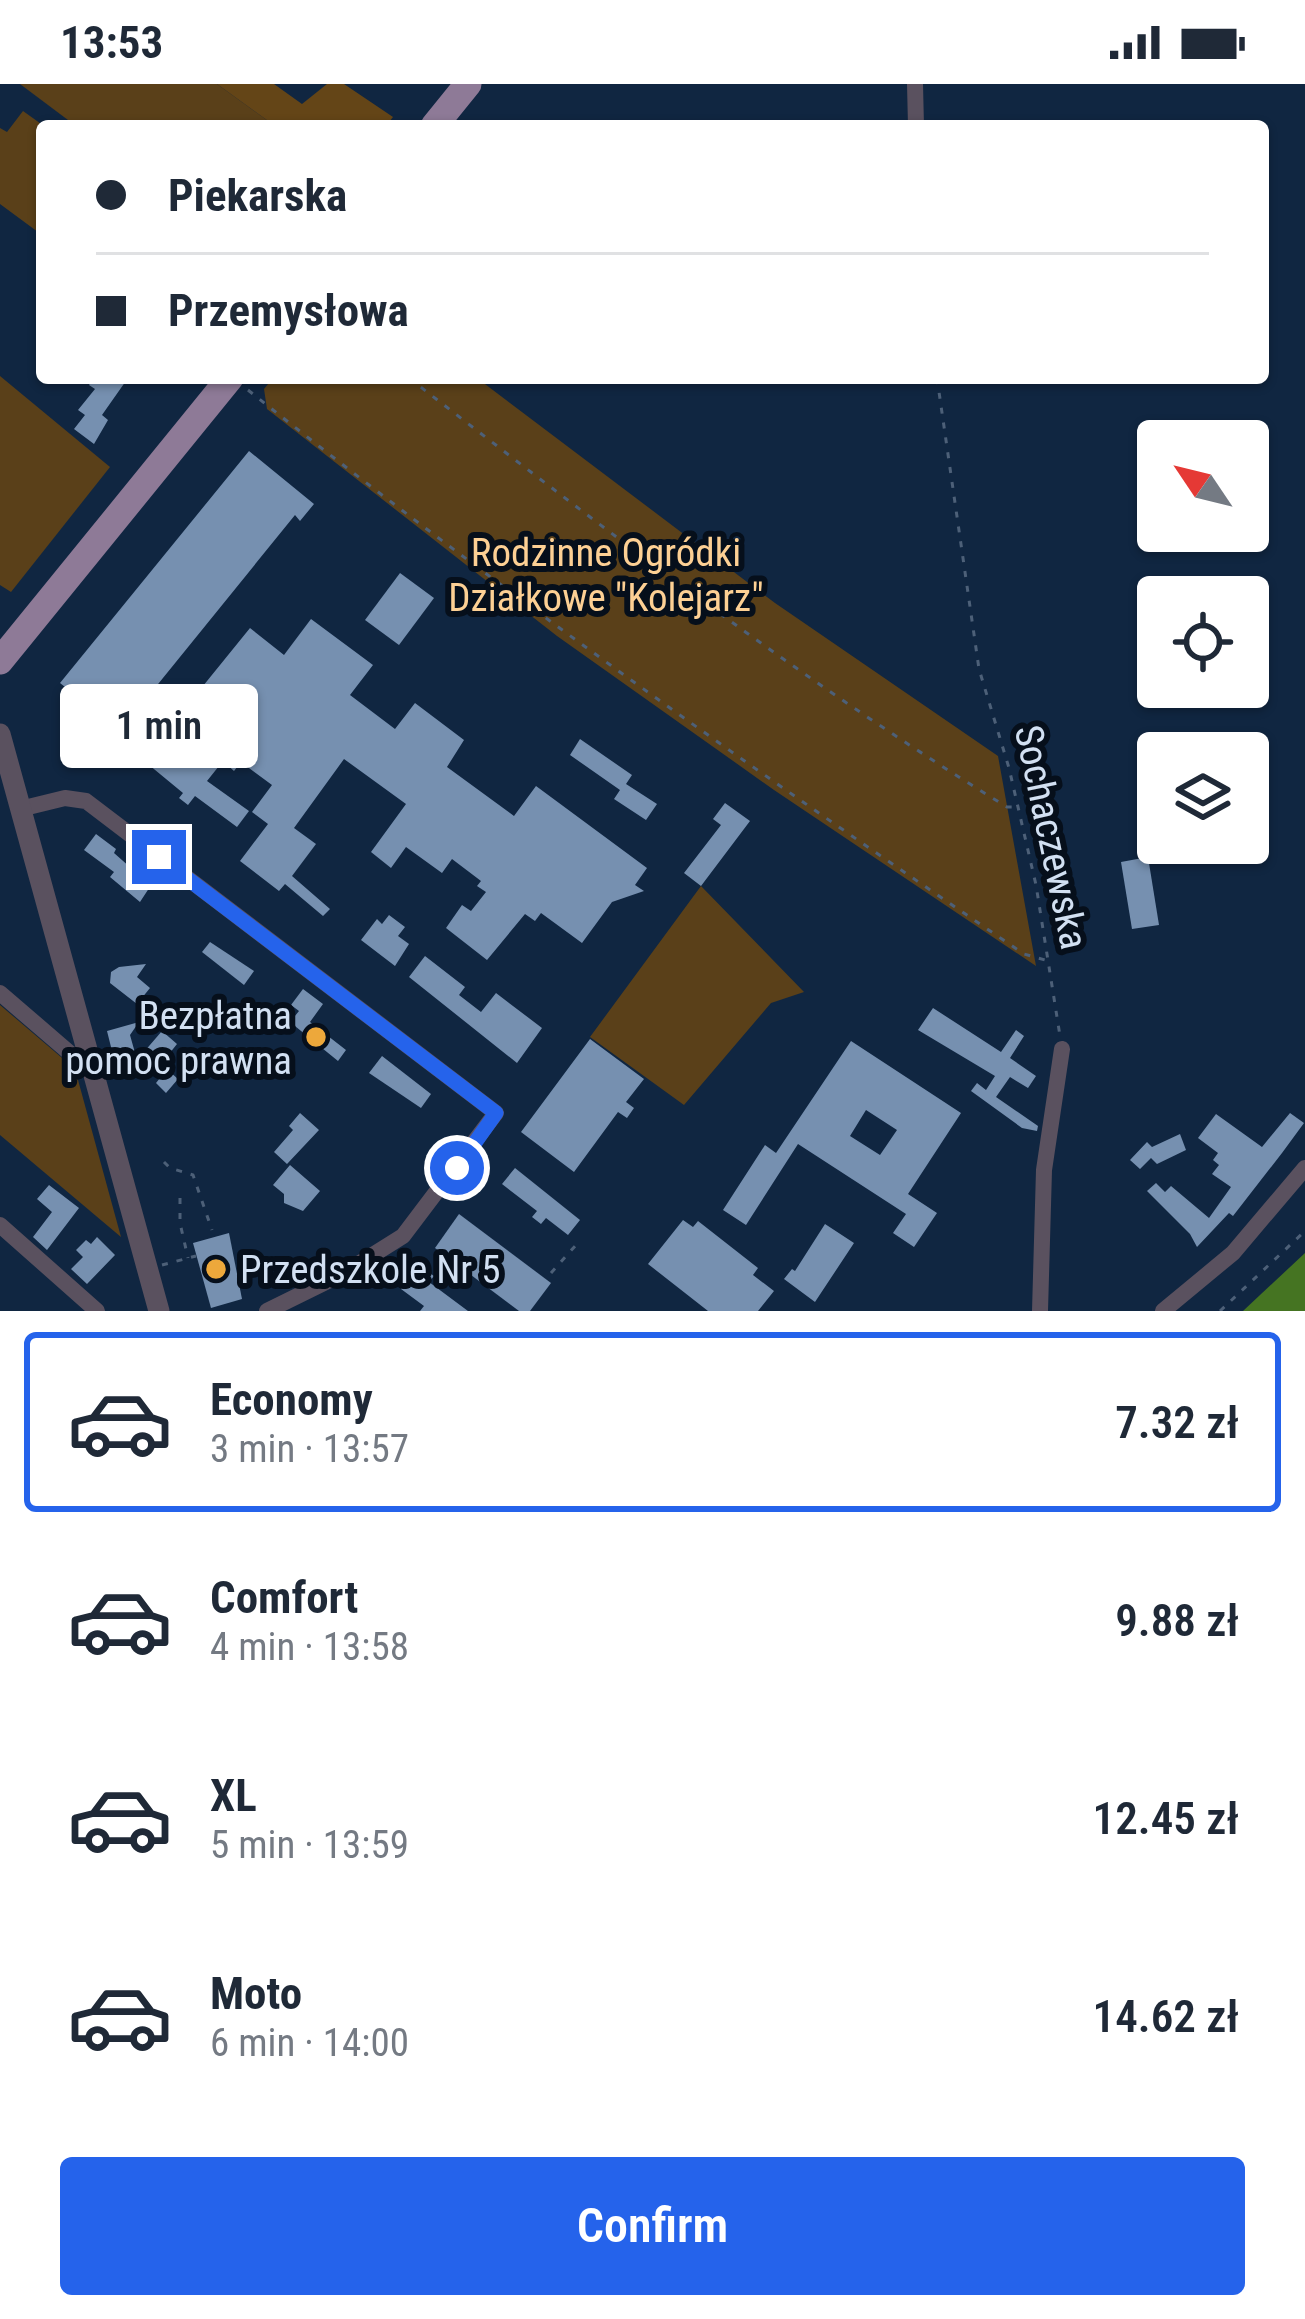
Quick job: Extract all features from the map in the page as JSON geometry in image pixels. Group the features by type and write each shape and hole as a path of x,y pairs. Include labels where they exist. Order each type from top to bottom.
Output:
{"main road":[{"path":"439,120 468,84"},
{"path":"0,661 233,384"}],"street":[{"path":"915,84 916,120"},
{"path":"0,734 159,1311"},
{"path":"20,809 65,798 86,801 496,1113 403,1236 344,1274 267,1311"},
{"path":"0,993 73,1055 88,1055"},
{"path":"1040,1311 1044,1169 1062,1049"},
{"path":"1163,1311 1233,1253 1305,1168"},
{"path":"0,1225 97,1311"}],"path":[{"path":"240,384 454,552 718,745 1024,954 1045,960"},
{"path":"417,384 770,650 902,743 1007,807 1018,807"},
{"name":"Sochaczewska","path":"939,384 979,669 1036,885 1062,1049"},
{"path":"164,1162 193,1175 212,1230"},
{"path":"180,1198 188,1258"},
{"path":"1220,1311 1305,1231"},
{"path":"551,1273 576,1244"},
{"path":"160,1266 196,1256"}],"green space":[{"path":"20,84 217,84 267,120 68,120"},
{"path":"23,111 36,120 36,231 0,204 0,128 7,132"},
{"path":"0,376 110,467 11,592 0,585"},
{"name":"Rodzinne Ogródki Działkowe \"Kolejarz\"","path":"268,384 485,384 775,603 998,756 1036,966 774,790 557,636 267,409 264,389"},
{"path":"701,886 804,992 771,1003 684,1105 590,1037"},
{"path":"0,1005 75,1069 121,1237 0,1135"}],"shaded area":[{"path":"217,84 274,84 302,104 327,84 344,84 393,117 391,120 267,120"},
{"path":"1305,1253 1305,1311 1243,1311"}],"building":[{"path":"124,384 102,415 108,420 94,444 74,429 85,415 78,410 95,389 89,385"},
{"path":"249,451 314,504 300,521 295,515 120,731 60,683"},
{"path":"400,573 434,598 399,645 365,620"},
{"path":"311,619 373,665 350,695 395,729 415,703 464,740 447,767 514,816 536,786 647,868 635,885 644,891 612,902 582,943 541,913 535,921 525,914 487,960 446,928 462,905 471,911 486,892 477,886 481,881 452,859 442,873 406,847 391,868 371,852 406,804 344,759 294,828 316,844 292,876 330,909 323,916 285,884 279,891 240,861 268,824 252,812 272,785 241,762 234,771 223,761 207,781 249,811 237,827 195,796 188,805 179,798 183,793 143,760 250,628 284,655"},
{"path":"580,739 632,775 626,784 657,804 646,820 614,799 620,790 570,755"},
{"path":"725,803 750,821 701,886 684,873 721,825 713,819"},
{"path":"96,834 131,868 140,858 159,873 140,902 110,877 114,872 84,850"},
{"path":"1137,859 1137,864 1149,864 1159,925 1132,929 1121,862"},
{"path":"389,915 405,927 398,936 409,944 395,966 361,940 377,919 382,924"},
{"path":"210,942 254,971 244,985 202,952"},
{"path":"425,956 465,987 459,995 481,1012 496,993 542,1028 517,1063 409,977"},
{"path":"146,964 137,977 150,988 137,1004 110,983 111,972"},
{"path":"303,989 323,1004 310,1022 346,1050 338,1061 290,1022 299,1011 291,1005"},
{"path":"933,1008 1001,1052 1016,1030 1024,1036 1010,1058 1036,1076 1028,1088 1010,1077 996,1097 1038,1126 1037,1131 1022,1128 971,1091 977,1083 986,1090 995,1076 918,1030"},
{"path":"139,1022 130,1035 137,1060 162,1031 177,1044 161,1064 178,1079 166,1093 156,1083 160,1078 144,1065 123,1071 116,1067 107,1031"},
{"path":"590,1039 644,1079 626,1102 634,1108 627,1118 618,1112 574,1172 521,1132"},
{"path":"851,1041 961,1113 908,1194 937,1213 914,1247 893,1233 906,1214 798,1144 746,1225 723,1210 765,1145 776,1153","holes":["866,1110 897,1130 880,1155 850,1136"]},
{"path":"382,1056 431,1094 421,1108 369,1073"},
{"path":"300,1113 319,1130 287,1164 274,1152 293,1130 289,1126"},
{"path":"1290,1113 1304,1123 1233,1216 1229,1213 1197,1247 1147,1191 1156,1183 1165,1192 1171,1186 1209,1218 1231,1187 1212,1174 1219,1165 1213,1160 1218,1153 1198,1138 1216,1114 1262,1147"},
{"path":"1180,1134 1186,1150 1157,1164 1151,1158 1140,1169 1130,1160 1147,1142 1152,1147"},
{"path":"290,1165 320,1191 303,1211 284,1203 284,1194 273,1185"},
{"path":"515,1168 580,1220 568,1235 546,1218 541,1224 532,1217 537,1211 502,1184"},
{"path":"49,1185 79,1208 47,1250 33,1237 52,1212 37,1199"},
{"path":"459,1214 551,1283 530,1311 519,1311 435,1248"},
{"path":"683,1220 693,1227 698,1221 758,1268 753,1275 774,1291 758,1311 708,1311 648,1264"},
{"path":"825,1224 854,1243 815,1302 784,1279 795,1271"},
{"path":"229,1233 242,1299 211,1308 193,1243"},
{"path":"97,1237 115,1255 87,1284 71,1269 83,1257 76,1250"},
{"path":"418,1265 434,1276 429,1282 468,1311 420,1311 424,1306 401,1289"}],"place":[{"name":"Bezpłatna pomoc prawna","path":"316,1037"},
{"name":"Przedszkole Nr 5","path":"216,1269"}],"route":[{"path":"159,857 496,1113 457,1168"}]}
